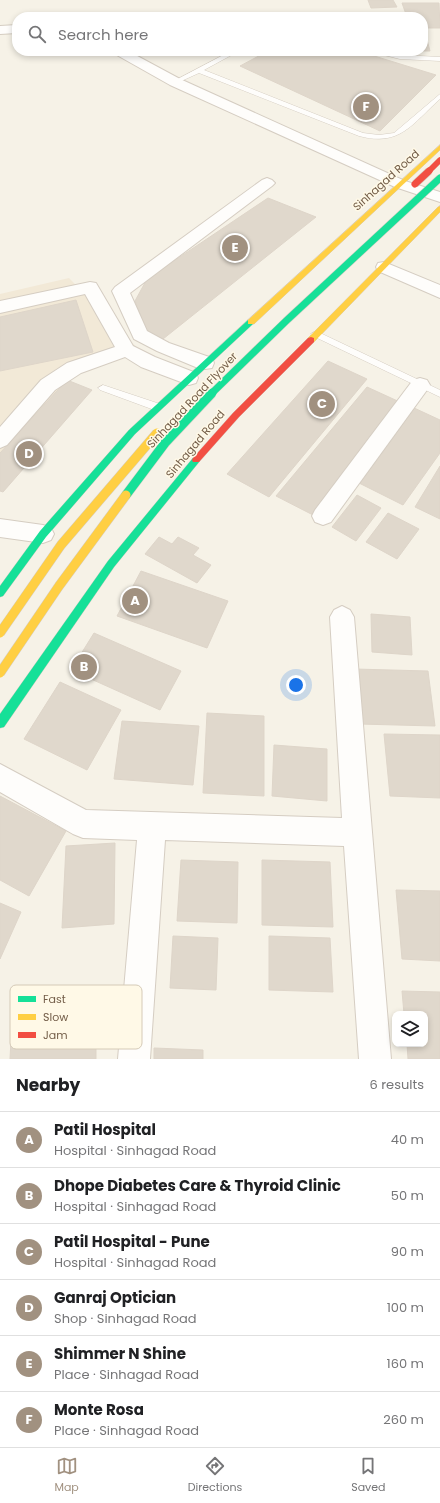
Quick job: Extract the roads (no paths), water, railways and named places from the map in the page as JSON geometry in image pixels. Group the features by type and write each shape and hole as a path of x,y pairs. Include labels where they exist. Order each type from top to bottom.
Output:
{"main road":[{"name":"Sinhagad Road","path":"0,593 43,534 132,432 205,363 401,190 440,147"},
{"path":"401,190 440,160"},
{"name":"Sinhagad Road Flyover","path":"0,673 59,586 165,443 222,383 286,321 440,178"},
{"name":"Sinhagad Road","path":"0,723 111,564 193,464 236,415 384,267 440,208"},
{"name":"Sinhagad Road Flyover","path":"0,633 61,545 151,438 162,428"}],"street":[{"path":"0,30 12,29"},
{"path":"128,56 175,82 401,190 440,197"},
{"path":"205,363 162,346 140,335 121,291 267,184"},
{"path":"384,267 440,292"},
{"path":"0,307 90,287 126,350 148,362 189,378"},
{"path":"0,440 48,385 74,368 126,350"},
{"path":"323,516 420,385"},
{"path":"0,528 43,534"},
{"path":"342,618 375,1059"},
{"path":"0,777 83,824 357,832"},
{"path":"140,985 152,826"},
{"path":"134,1059 135,1049"}],"lane":[{"path":"175,82 226,56"},
{"path":"395,56 440,59"},
{"path":"198,70 361,135 371,137 386,137 396,134 440,96"},
{"path":"432,103 440,106"},
{"path":"316,334 440,394"},
{"path":"103,388 157,407"}],"place":[{"name":"Monte Rosa","path":"366,107"},
{"name":"Shimmer N Shine","path":"235,248"},
{"name":"Patil Hospital - Pune","path":"322,404"},
{"name":"Ganraj Optician","path":"29,454"},
{"name":"Patil Hospital","path":"135,601"},
{"name":"Dhope Diabetes Care & Thyroid Clinic","path":"84,667"}]}
